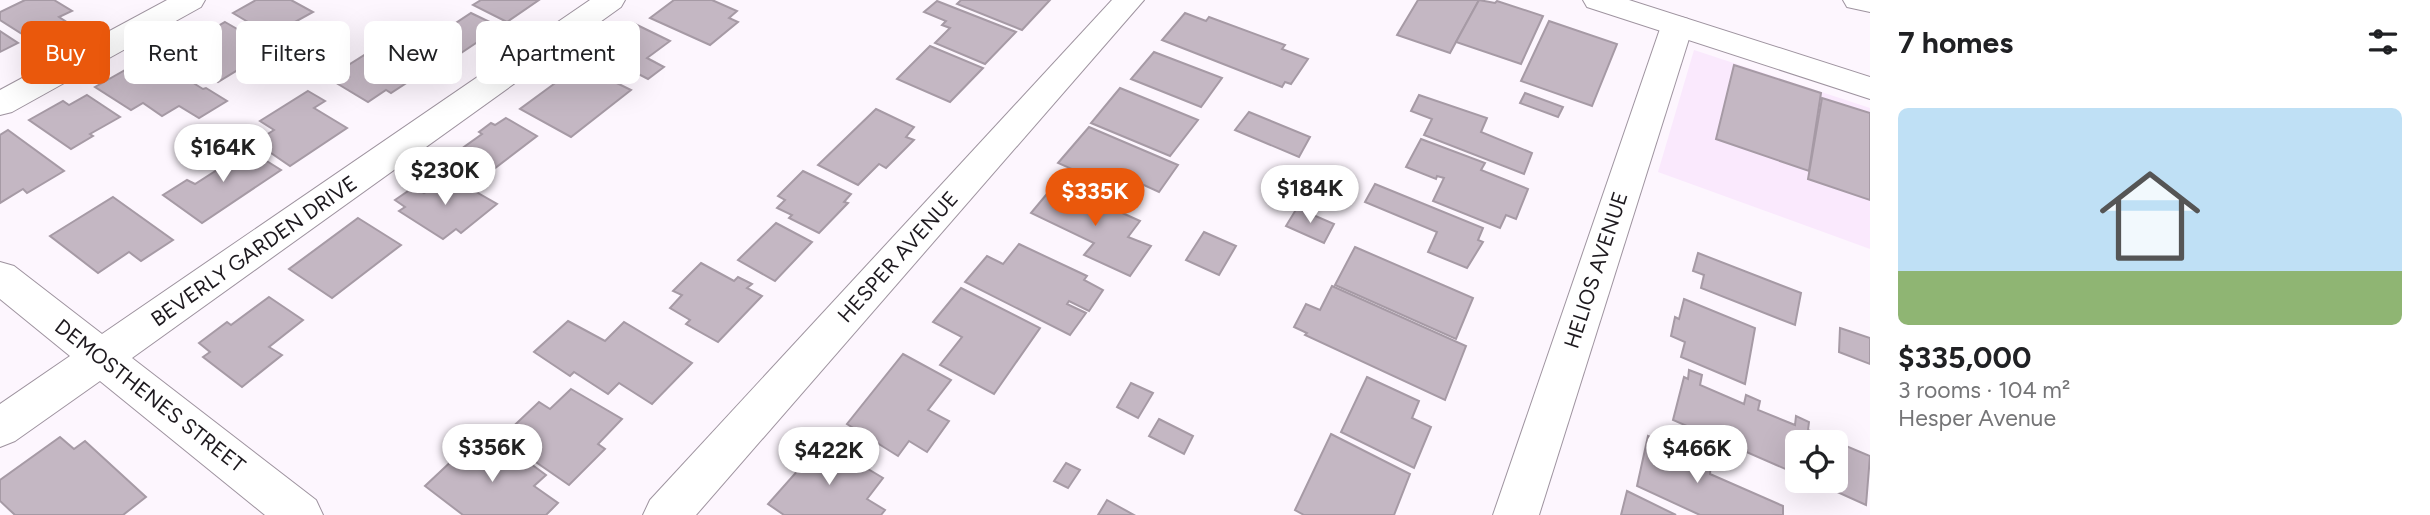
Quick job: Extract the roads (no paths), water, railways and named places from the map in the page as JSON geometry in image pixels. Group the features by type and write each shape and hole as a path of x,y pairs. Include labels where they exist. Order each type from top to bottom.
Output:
{"street":[{"path":"0,104 190,0"},
{"name":"BEVERLY GARDEN DRIVE","path":"0,428 610,0"},
{"name":"HESPER AVENUE","path":"666,515 1129,0"},
{"path":"1598,0 1870,88"},
{"path":"1858,0 1870,3"},
{"name":"HELIOS AVENUE","path":"1516,515 1677,26"},
{"name":"DEMOSTHENES STREET","path":"0,278 300,515"}]}
